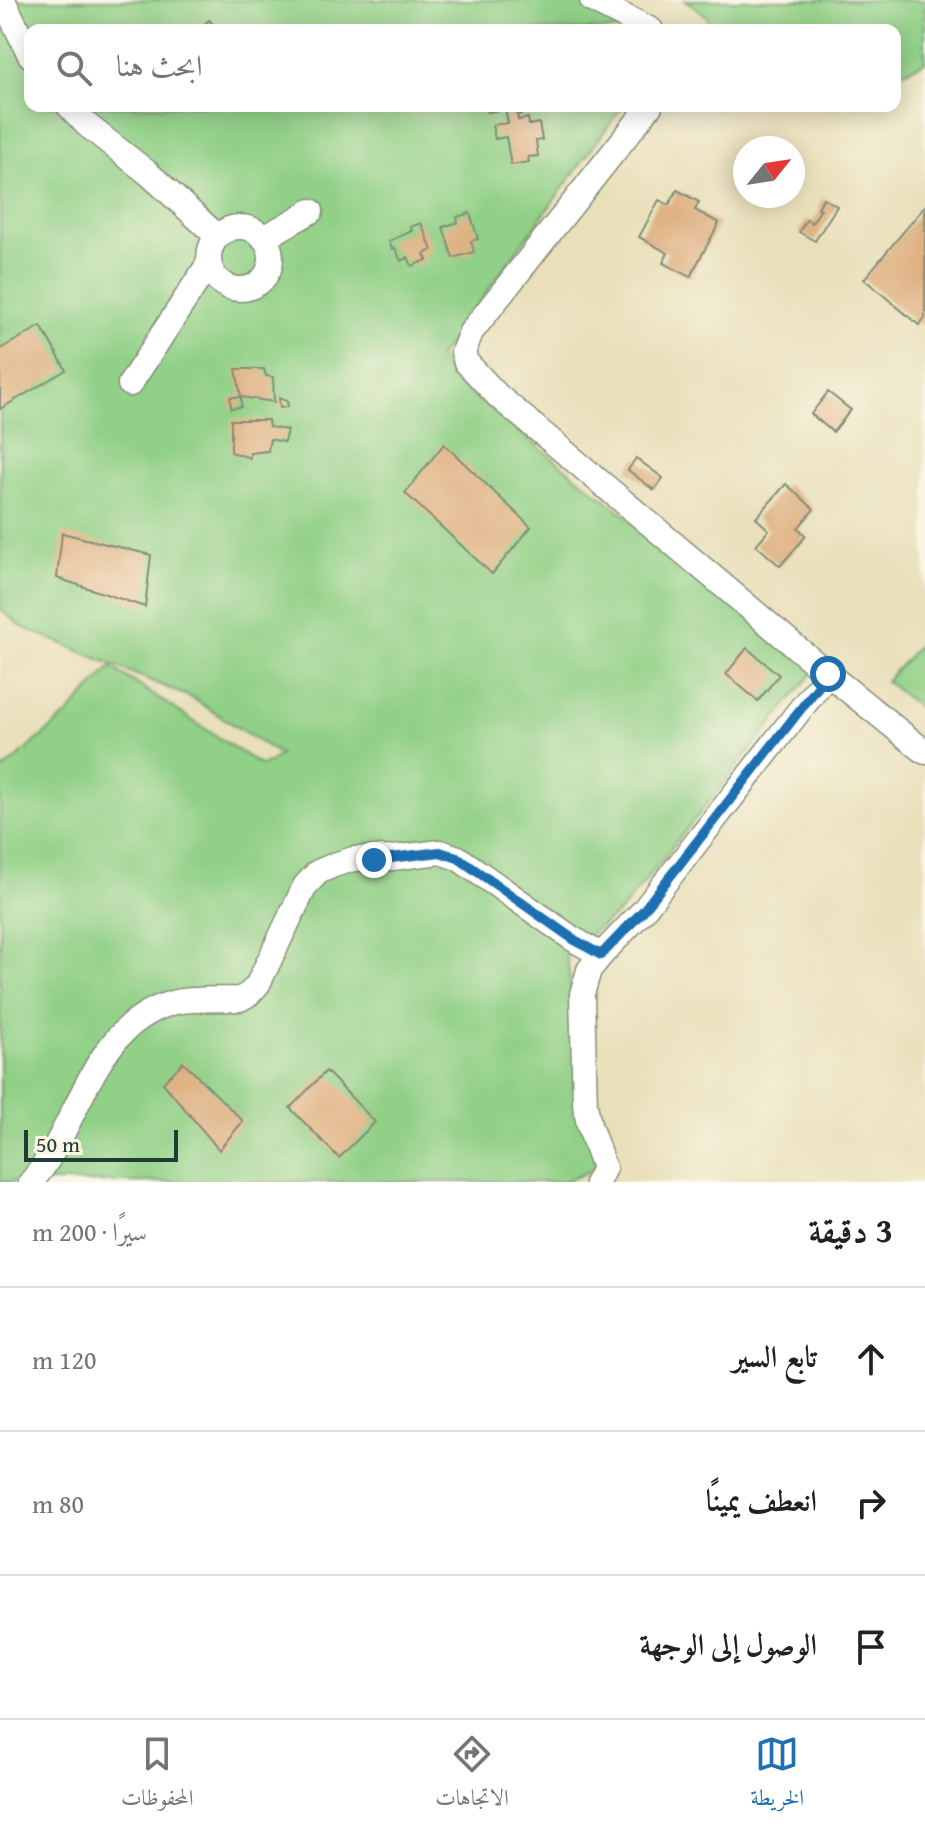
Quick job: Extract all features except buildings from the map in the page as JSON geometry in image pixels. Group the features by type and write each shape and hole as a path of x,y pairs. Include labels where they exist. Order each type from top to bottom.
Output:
{"street":[{"path":"3,0 24,43"},
{"path":"592,0 639,24"},
{"path":"75,112 217,236"},
{"path":"645,112 471,332 463,352 466,362 498,396 925,752"},
{"path":"264,238 311,211"},
{"path":"130,384 209,263 212,244 217,236 232,228 250,228 264,238 270,251 271,265 264,278 253,287 239,290 225,286 214,276 209,263"},
{"path":"597,1182 604,1168 585,1104 582,994 589,970 643,911 828,674"},
{"path":"31,1182 51,1155 79,1097 113,1042 136,1020 157,1008 175,1002 240,999 249,994 258,984 305,886 318,872 334,865 353,859 374,860 440,852 458,858 573,939 601,955"}],"green space":[{"path":"0,0 581,0 624,24 24,24 24,112 619,112 439,357 452,379 818,666 620,912 566,952 597,1168 564,1182 0,1182 0,772 68,714 111,667 262,766 280,755 192,698 22,627 0,609"},
{"path":"685,0 925,0 925,62 901,73 901,24 709,24 707,16"},
{"path":"925,638 925,713 886,681"}],"route":[{"path":"374,860 440,852 458,858 573,939 601,955 643,911 828,674"}]}
